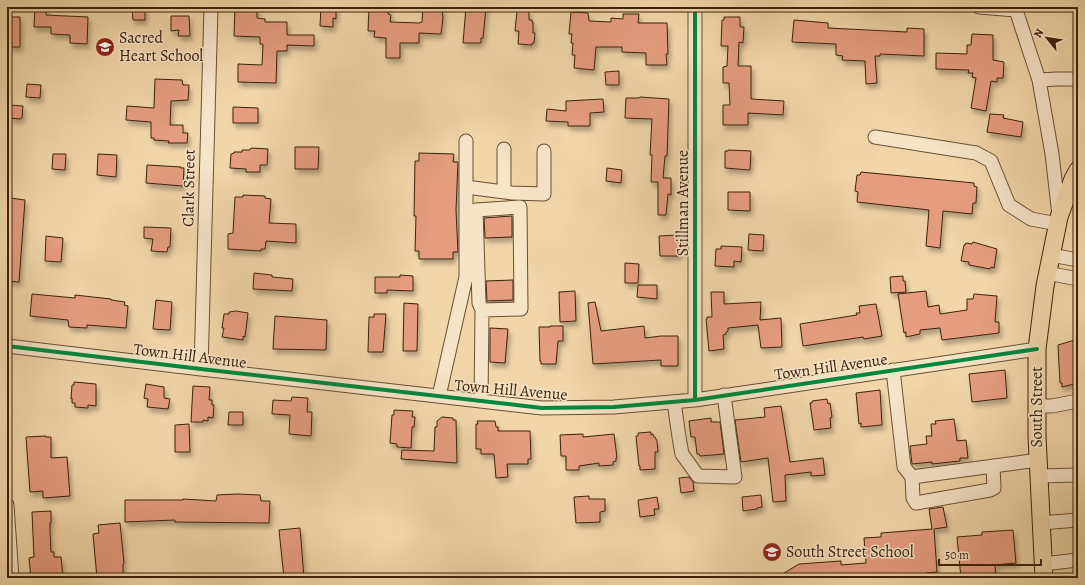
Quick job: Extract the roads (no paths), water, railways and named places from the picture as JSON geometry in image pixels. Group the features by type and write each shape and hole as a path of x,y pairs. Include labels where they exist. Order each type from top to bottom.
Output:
{"main road":[{"name":"South Street","path":"1044,571 1036,406 1037,349 1047,273 1059,220 1073,179 1078,170"}],"street":[{"name":"Clark Street","path":"202,369 211,7"},
{"name":"Stillman Avenue","path":"695,7 695,400"},
{"path":"875,137 976,153 992,161 1009,205 1030,219 1059,220 1052,154 1039,80 1015,8 979,7"},
{"path":"1039,80 1078,79"},
{"path":"439,396 466,277 466,141"},
{"path":"504,150 504,192"},
{"path":"466,187 504,192 544,194 544,151"},
{"path":"481,401 482,310 479,303 476,210 520,207 521,309 482,310"},
{"path":"1052,252 1078,251"},
{"path":"1052,252 1078,260"},
{"path":"1047,273 1078,279"},
{"name":"Town Hill Avenue","path":"7,346 542,408 614,407 695,400 1037,349"},
{"path":"893,370 904,467 912,477 913,498 916,503 990,490 994,488 993,466"},
{"path":"674,402 682,454 698,476 735,477 724,395"},
{"path":"1036,406 1052,406 1078,400"},
{"path":"912,477 993,466 1038,468 1078,475"},
{"path":"7,504 12,578"},
{"path":"1041,523 1078,520"},
{"path":"1044,571 1064,561 1078,560"}],"place":[{"name":"Sacred Heart School","path":"105,47"},
{"name":"South Street School","path":"772,552"}]}
